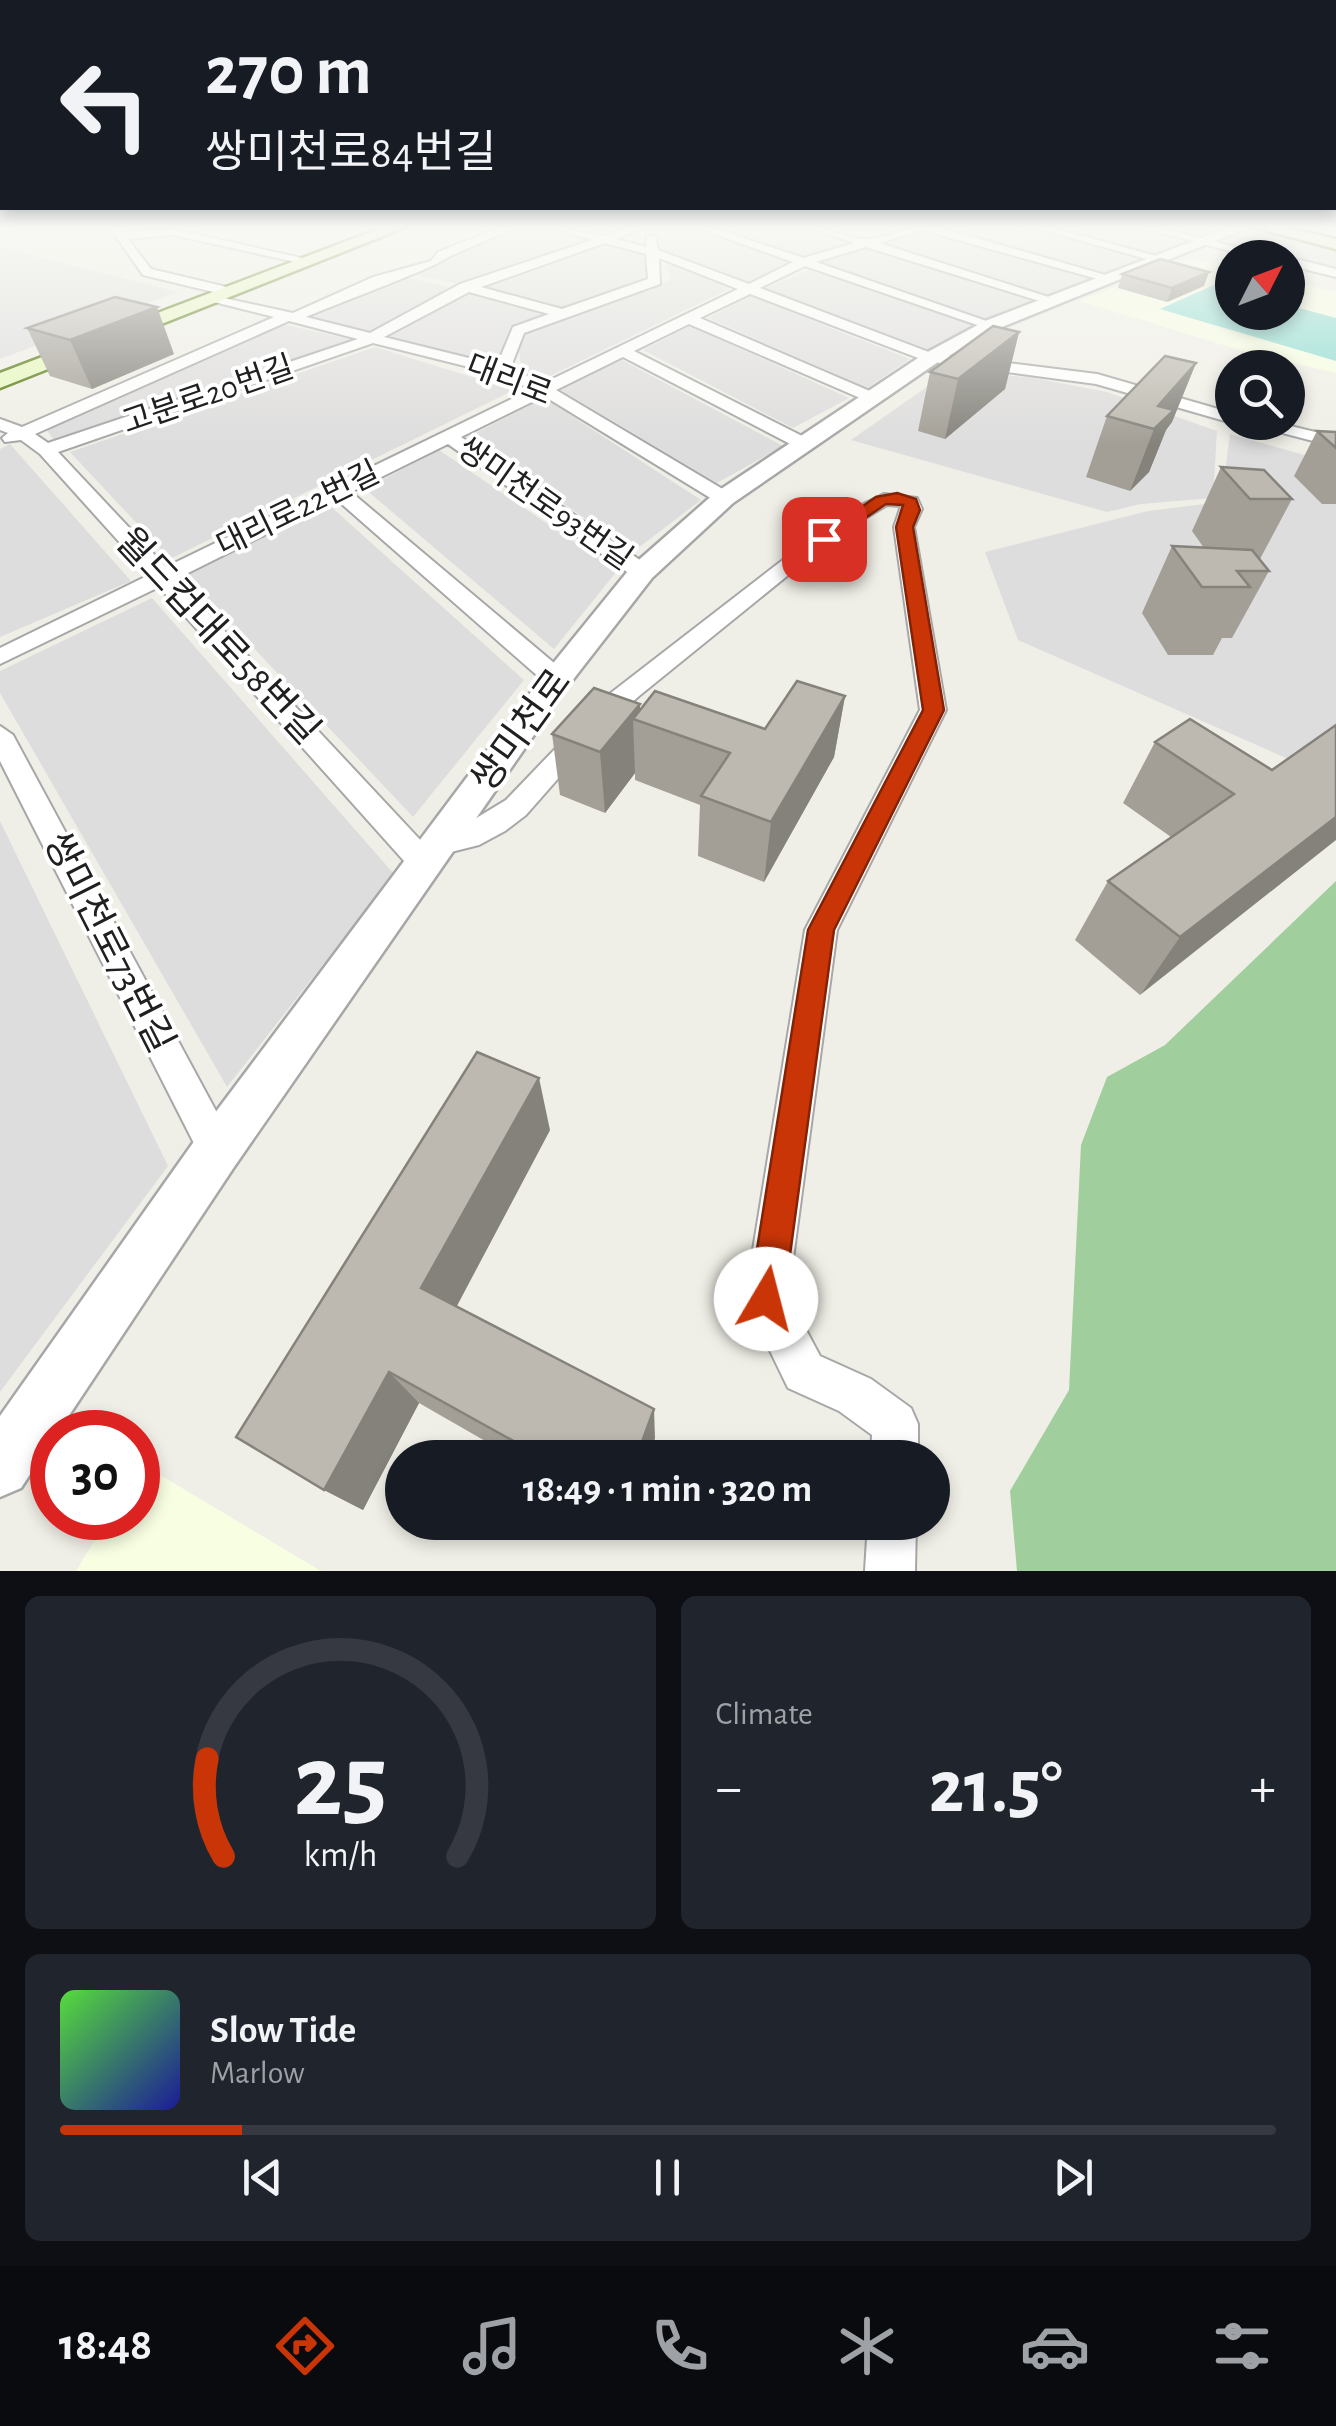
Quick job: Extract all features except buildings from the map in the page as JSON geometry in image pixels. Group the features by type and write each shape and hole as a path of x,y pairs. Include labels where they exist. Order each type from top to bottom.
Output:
{"main road":[{"path":"0,380 213,298"}],"street":[{"name":"대리로","path":"233,298 502,371 542,388 724,498"},
{"path":"0,442 11,428 335,298"},
{"name":"고분로20번길","path":"46,450 377,338 448,298"},
{"path":"505,298 560,313"},
{"path":"502,371 518,330 604,298"},
{"name":"대리로22번길","path":"0,657 728,298"},
{"path":"776,298 931,358 1097,380 1215,413"},
{"path":"911,298 990,325"},
{"path":"1046,298 1051,300"},
{"name":"쌍미천로","path":"0,1467 217,1150 558,680 642,572 724,498 802,443 931,358 990,325 1056,298"},
{"path":"688,318 873,398"},
{"path":"621,350 802,443"},
{"name":"월드컵대로58번길","path":"11,428 46,450 160,577 431,854"},
{"path":"1305,435 1336,442"},
{"name":"쌍미천로93번길","path":"447,436 642,572"},
{"path":"337,490 558,680"},
{"path":"431,854 475,839 526,803 571,743 612,705 824,539 881,500 897,498 910,502 912,510 904,527 933,710 821,930 766,1299 804,1372 855,1395 895,1424 895,1440"},
{"name":"쌍미천로73번길","path":"0,735 217,1150"},
{"path":"890,1571 891,1540"}],"shaded area":[{"path":"0,298 161,298 0,359"},
{"path":"344,298 441,298 373,334 306,317"},
{"path":"456,298 491,298 549,314 511,333 496,370 388,336"},
{"path":"518,298 592,298 558,310"},
{"path":"618,298 710,298 544,379 522,375 517,334"},
{"path":"746,298 756,298 910,359 867,388 708,318"},
{"path":"793,298 894,298 974,325 927,350"},
{"path":"922,298 1042,301 990,321"},
{"path":"1184,298 1215,298 1215,325 1160,309"},
{"path":"1215,298 1215,330 1305,330 1305,298 1336,298 1336,373 1305,366 1305,350 1240,350 1079,301"},
{"path":"1305,310 1336,318 1336,361 1231,330 1305,330"},
{"path":"282,324 354,340 53,439 46,429"},
{"path":"690,326 849,398 793,428 643,350"},
{"path":"375,347 514,390 170,559 70,452"},
{"path":"622,360 783,446 717,483 559,389"},
{"path":"948,372 1029,377 1107,392 1215,430 1213,498 1141,504 1107,512 851,440"},
{"path":"544,398 701,500 633,552 468,437"},
{"path":"1229,440 1251,440 1336,464 1336,780 1018,640 985,552 1148,511 1221,502"},
{"path":"10,444 131,581 0,637 0,449"},
{"path":"439,450 617,571 554,649 365,489"},
{"path":"328,504 524,680 413,817 186,576"},
{"path":"152,598 394,874 227,1087 0,693 0,671"},
{"path":"0,821 168,1166 0,1392"},
{"path":"160,1475 321,1571 76,1571 95,1540 160,1540"}],"green space":[{"path":"1336,881 1336,1571 1017,1571 1010,1491 1069,1390 1081,1145 1107,1077 1165,1045"}],"route":[{"path":"766,1299 821,930 933,710 904,527 912,510 910,502 897,498 881,500 824,539"}]}
